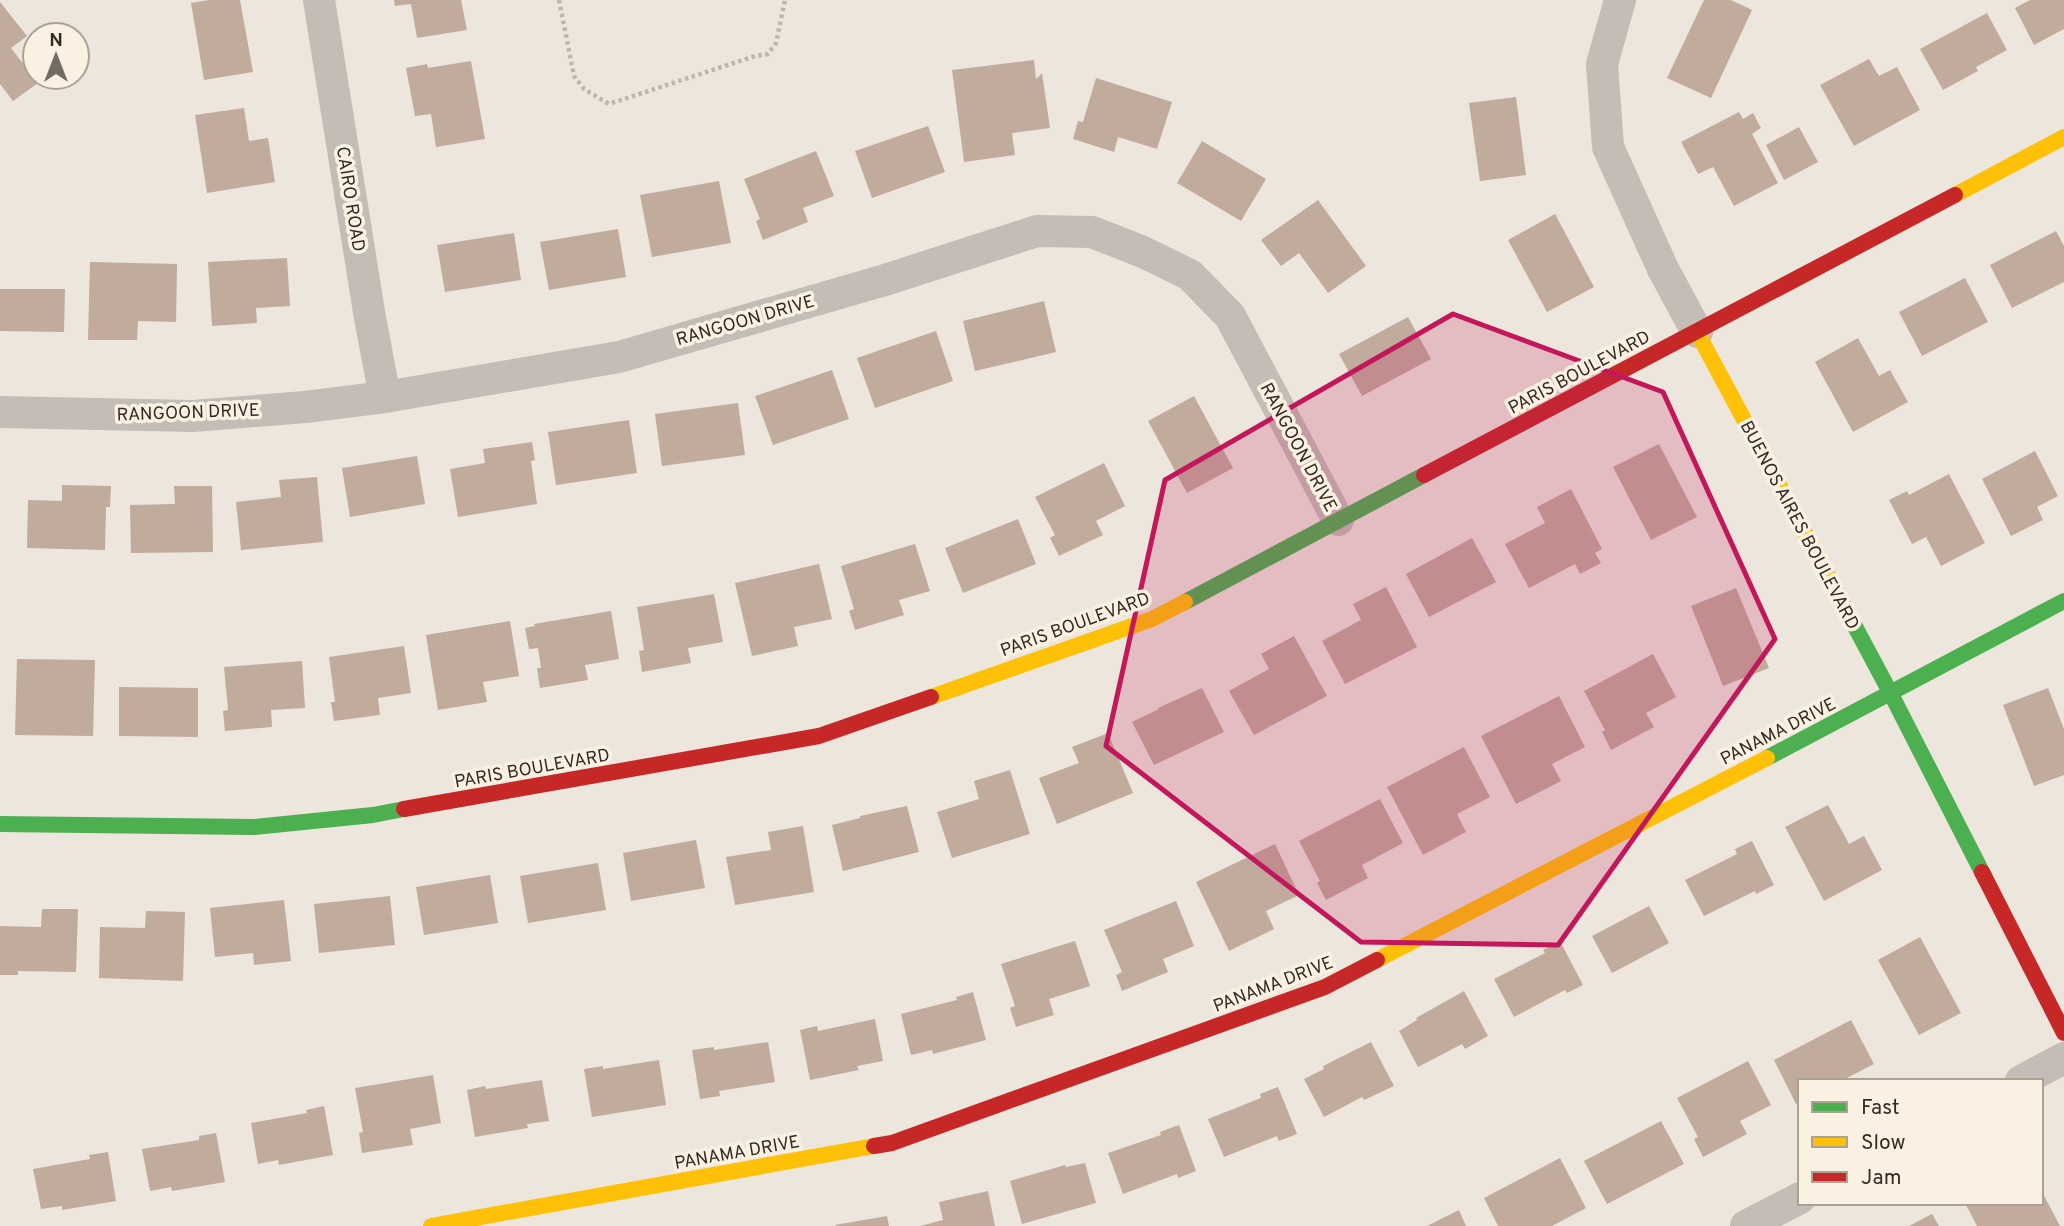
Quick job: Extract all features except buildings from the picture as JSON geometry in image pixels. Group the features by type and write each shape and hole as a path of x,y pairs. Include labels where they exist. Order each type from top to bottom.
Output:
{"street":[{"name":"CAIRO ROAD","path":"319,0 385,397"},
{"name":"BUENOS AIRES BOULEVARD","path":"1620,0 1602,64 1608,147 1663,270 1891,695 2064,1033"},
{"name":"PARIS BOULEVARD","path":"0,824 254,827 373,816 819,736 1152,619 2064,137"},
{"name":"RANGOON DRIVE","path":"0,412 193,415 305,407 385,397 619,357 885,280 1037,231 1092,232 1143,251 1190,275 1230,316 1338,520"},
{"name":"PANAMA DRIVE","path":"431,1226 892,1143 1312,992 1891,695 2064,601"},
{"path":"2025,1079 2064,1058"},
{"path":"1746,1226 1798,1199"}],"path":[{"path":"559,0 574,76 584,89 609,104 768,54 776,43 785,0"}],"highlighted area":[{"path":"1453,314 1663,392 1775,639 1558,945 1361,942 1106,746 1165,480"}],"traffic: fast":[{"path":"1185,602 1424,475"},
{"path":"1828,576 1982,872"},
{"path":"1767,758 2064,601"},
{"path":"0,824 254,827 373,815 404,809"}],"traffic: slow":[{"path":"1955,195 2064,137"},
{"path":"1697,332 1828,576"},
{"path":"931,697 1152,619 1185,602"},
{"path":"1377,960 1767,758"},
{"path":"431,1226 874,1146"}],"traffic: jam":[{"path":"1424,475 1955,195"},
{"path":"404,809 819,736 931,697"},
{"path":"1982,872 2064,1033"},
{"path":"874,1146 892,1143 1325,987 1377,960"}]}
